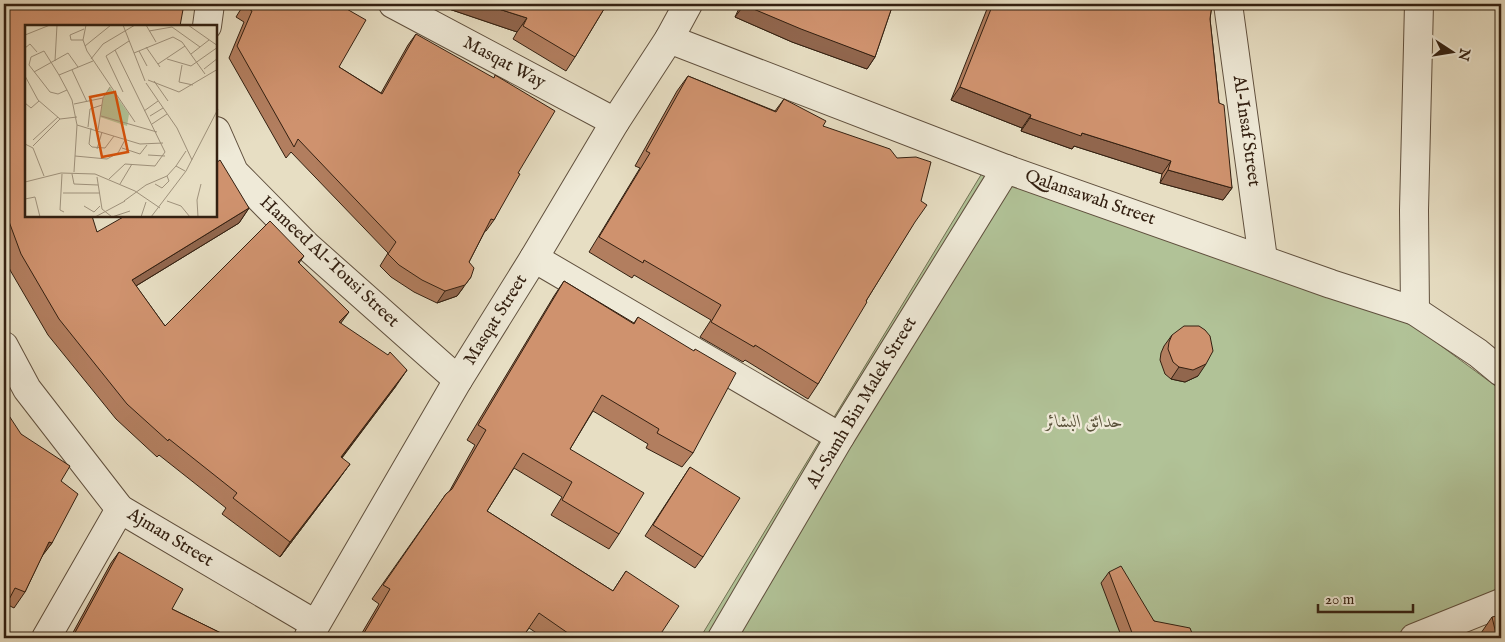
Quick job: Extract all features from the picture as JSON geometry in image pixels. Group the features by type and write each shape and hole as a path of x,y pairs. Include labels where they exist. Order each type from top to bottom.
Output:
{"street":[{"path":"207,25 210,4"},
{"name":"Masqat Way","path":"393,4 615,122"},
{"name":"Masqat Street","path":"312,631 458,380 534,258 615,122 669,39 688,4"},
{"name":"Al-Insaf Street","path":"1228,4 1263,259"},
{"path":"1415,311 1414,210 1418,4"},
{"name":"Qalansawah Street","path":"669,39 1006,169 1331,284 1415,311 1478,353 1501,372"},
{"name":"Hameed Al-Tousi Street","path":"218,136 234,172 307,246 458,380"},
{"name":"Al-Samh Bin Malek Street","path":"722,638 840,437 1006,169"},
{"path":"534,258 840,437"},
{"name":"Ajman Street","path":"4,346 26,389 120,509 312,631"},
{"path":"46,638 120,509"},
{"path":"1414,638 1501,603"}],"green space":[{"name":"حدائق البشائر","path":"990,160 1410,323 1501,390 1501,602 1416,638 700,638"}],"building":[{"path":"4,4 184,4 180,25 25,25 25,218 93,218 97,232 122,218 218,218 218,162 220,160 249,208 132,280 165,326 270,221 304,256 298,262 349,312 339,322 388,355 390,352 407,370 341,457 350,464 290,542 233,498 237,493 169,439 168,441 127,404 59,319 21,254 4,208"},
{"path":"245,4 338,4 366,20 339,67 382,94 416,34 494,78 495,75 555,111 518,173 520,174 494,220 491,219 469,262 474,268 471,277 465,285 445,291 422,280 399,265 388,254 396,242 298,139 294,147 237,46 252,11 244,6"},
{"path":"483,4 607,4 575,57 523,26 527,18"},
{"path":"744,4 893,4 875,57 801,29"},
{"path":"993,4 1212,4 1210,19 1219,103 1224,105 1232,188 1168,170 1171,161 1082,133 1081,136 1030,118 1031,115 960,87"},
{"path":"688,76 776,112 784,99 826,121 823,126 890,149 897,158 916,157 931,162 921,201 927,205 866,301 818,384 755,345 754,347 711,322 721,305 644,260 643,263 599,237 650,153 646,151"},
{"path":"564,281 634,324 638,317 694,351 695,349 736,373 693,453 657,433 659,429 602,395 570,449 644,493 619,534 562,500 572,482 523,453 487,511 613,591 626,571 679,606 658,638 575,638 539,613 522,638 361,638 390,589 383,585 446,494 452,489 486,430 478,425"},
{"path":"1184,326 1199,326 1210,336 1213,351 1206,364 1193,370 1179,367 1173,362 1168,349 1172,335"},
{"path":"4,408 21,434 70,466 61,481 78,494 52,543 49,542 25,592 15,588 4,609"},
{"path":"690,467 740,498 703,557 653,525"},
{"path":"119,552 183,589 172,609 231,638 72,638"},
{"path":"1121,566 1154,621 1190,628 1194,638 1134,638 1109,572"},
{"path":"1501,615 1501,638 1497,638 1492,617"}]}
